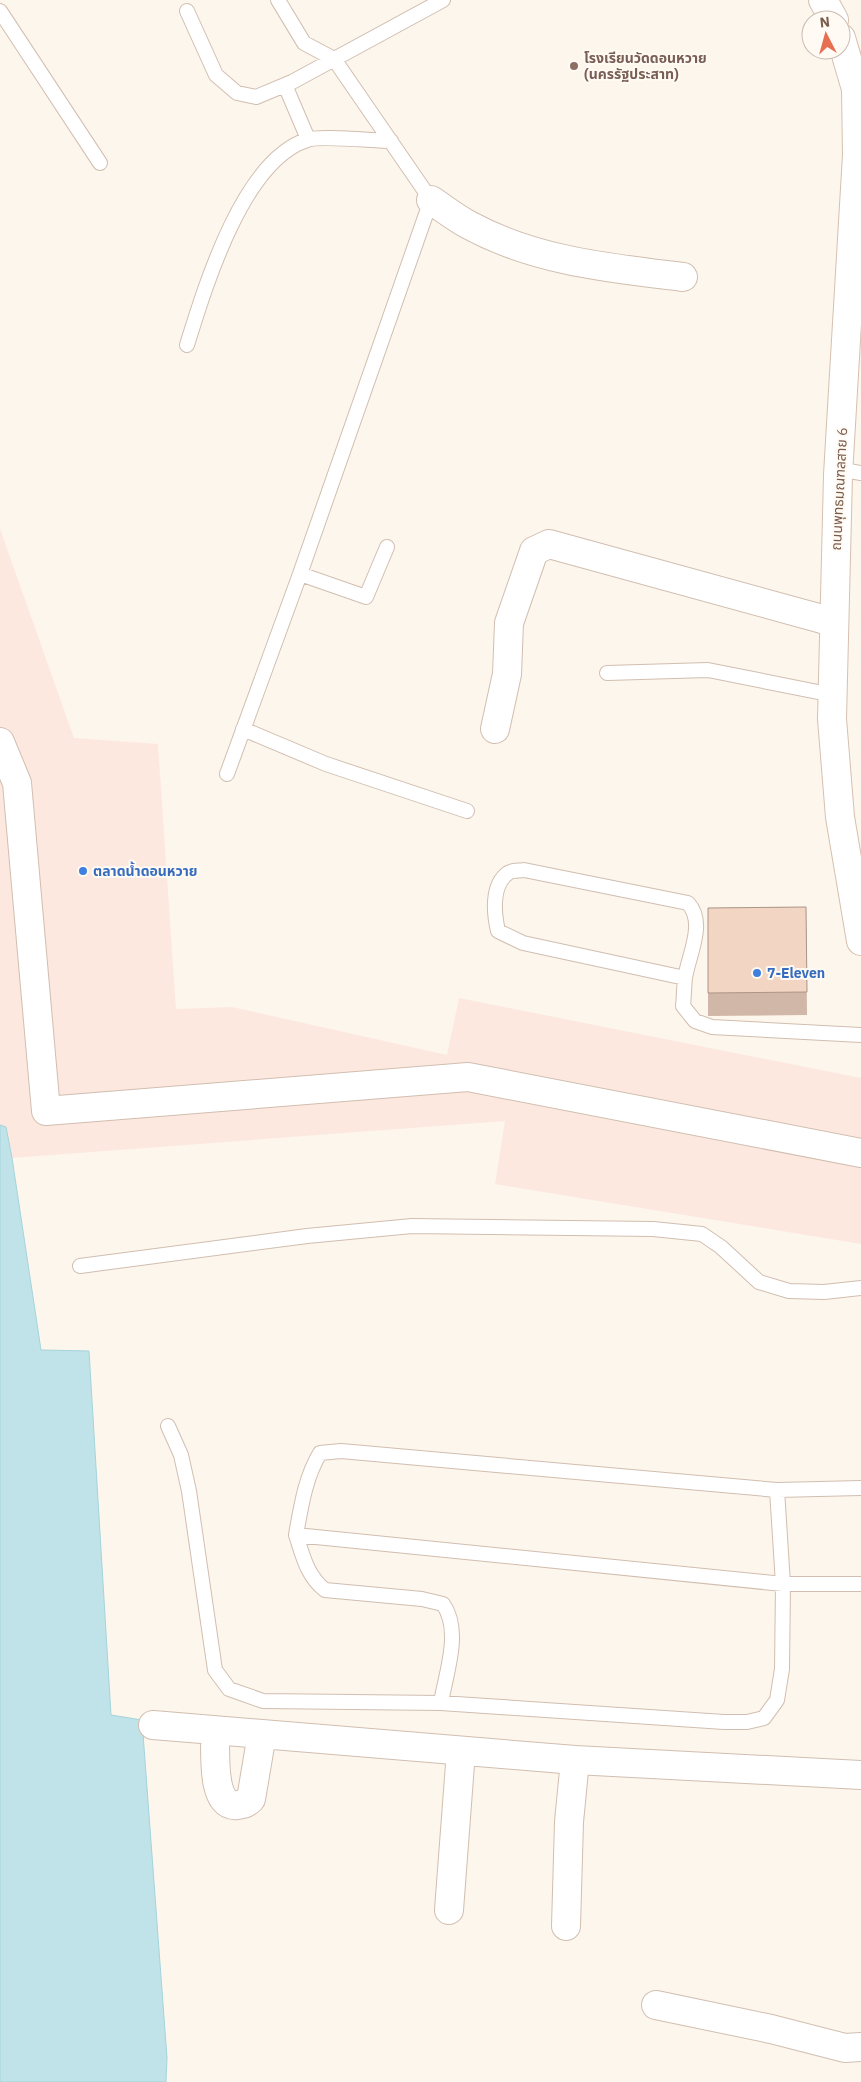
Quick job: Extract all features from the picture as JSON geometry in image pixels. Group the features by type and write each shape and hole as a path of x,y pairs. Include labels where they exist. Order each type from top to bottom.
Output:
{"street":[{"name":"ถนนพุทธมณฑลสาย 6","path":"847,60 856,89 857,156 850,471 832,622 832,719 840,817 861,941"},
{"path":"431,200 470,225 527,249 593,266 683,277"},
{"path":"495,729 507,674 509,623 534,551 549,544 832,622"},
{"path":"0,742 17,783 46,1111 468,1077 861,1153"},
{"path":"153,1725 575,1760 861,1775"},
{"path":"215,1730 217,1786 223,1801 230,1806 245,1804 251,1799 262,1734"},
{"path":"449,1910 461,1751"},
{"path":"566,1926 569,1822 575,1760"},
{"path":"656,2005 771,2029 845,2048 861,2047"}],"lane":[{"path":"228,774 431,200 334,59 304,43 278,0"},
{"path":"187,11 216,75 237,93 256,98 285,85 443,0"},
{"path":"0,11 100,163"},
{"path":"285,85 308,139"},
{"path":"186,345 210,272 246,196 283,152 308,139 391,141"},
{"path":"300,574 366,597 387,548"},
{"path":"607,673 708,670 833,695"},
{"path":"243,729 326,764 467,811"},
{"path":"686,978 523,943 509,938 498,931 496,922 495,903 499,882 509,872 524,870 688,903 695,911 696,931 686,978 683,1006 695,1021 712,1027 861,1035"},
{"path":"80,1266 307,1236 412,1226 653,1230 702,1234 721,1248 759,1282 788,1291 824,1292 861,1288"},
{"path":"168,1426 181,1456 188,1491 215,1670 229,1689 263,1701 441,1703 724,1722 747,1722 764,1718 776,1700 782,1670 783,1584 777,1490"},
{"path":"441,1703 453,1633 449,1612 442,1604 422,1599 325,1590 315,1582 305,1566 296,1535 311,1468 320,1453 340,1451 777,1490 861,1488"},
{"path":"296,1535 783,1584 861,1584"}],"shaded area":[{"name":"ตลาดน้ำดอนหวาย","path":"0,529 74,738 158,744 176,1009 232,1007 447,1055 459,998 861,1078 861,1244 495,1184 505,1121 12,1158 6,1128 0,1125"}],"water":[{"path":"0,1125 6,1127 12,1158 41,1350 89,1351 111,1715 142,1720 167,2058 166,2082 0,2082"}],"building":[{"name":"7-Eleven","path":"806,907 807,992 708,993 708,908"}],"place":[{"name":"โรงเรียนวัดดอนหวาย (นครรัฐประสาท)","path":"574,66"},
{"name":"ตลาดน้ำดอนหวาย","path":"83,871"},
{"name":"7-Eleven","path":"757,973"}]}
